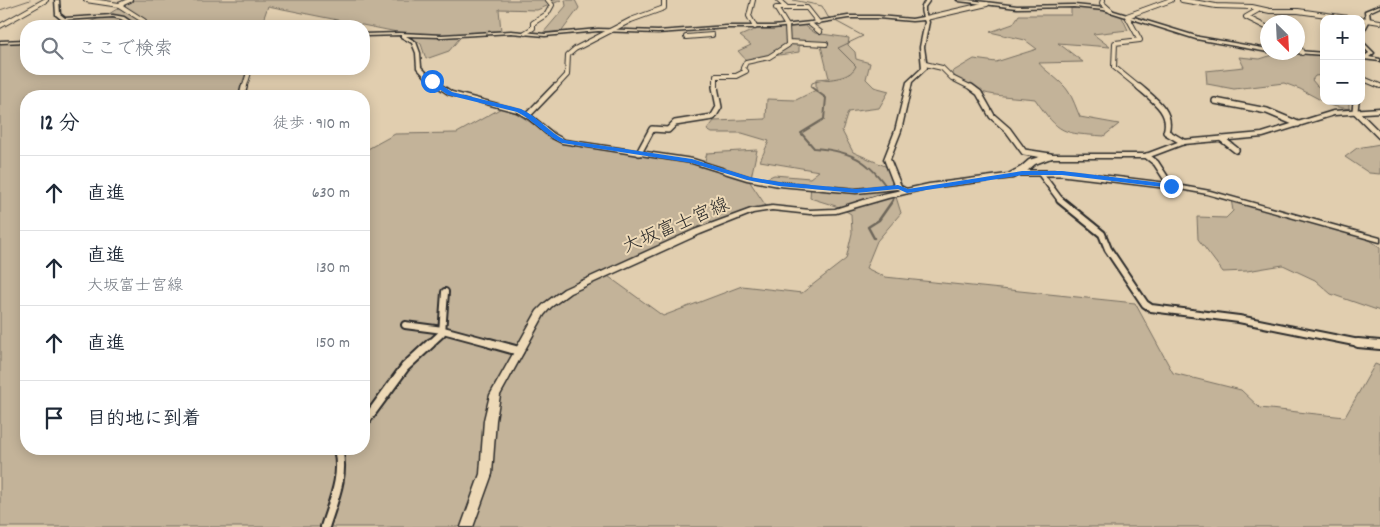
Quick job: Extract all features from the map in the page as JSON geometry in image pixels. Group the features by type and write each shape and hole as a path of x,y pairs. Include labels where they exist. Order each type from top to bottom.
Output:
{"main road":[{"name":"大坂富士宮線","path":"466,527 486,474 490,420 495,395 540,313 567,290 697,232 736,216 762,209 836,211 886,192 998,178 1016,173 1032,162 1050,156 1147,156 1183,142 1263,135 1333,113 1380,110"}],"street":[{"path":"0,26 46,0"},
{"path":"57,0 56,11 60,17 70,19 113,16 125,20"},
{"path":"86,0 119,5 141,20"},
{"path":"119,5 130,0"},
{"path":"525,33 533,28 533,23 549,13 552,5 548,0"},
{"path":"528,115 567,75 568,55 575,49 608,30 664,8 664,0"},
{"path":"754,0 749,16 754,27"},
{"path":"778,0 787,8"},
{"path":"900,190 887,159 898,131 910,82 923,72 925,64 922,46 926,18 923,6 928,0"},
{"path":"959,0 1027,8 1074,6 1111,11 1198,38 1260,50"},
{"path":"1103,0 1102,3 1111,11"},
{"path":"1126,16 1172,0 1326,15"},
{"path":"370,35 545,34 608,30 658,32 727,27 787,26 810,24 832,19 869,16 912,20 987,4"},
{"path":"1365,26 1368,20 1366,11 1380,6"},
{"path":"639,153 652,129 668,130 675,123 713,117 719,107 715,85 716,76 741,74 746,71 743,68 746,62 769,57 788,45 787,26 776,8 807,8 818,22"},
{"path":"1260,9 1246,17 1260,24"},
{"path":"1126,16 1140,40 1115,43 1114,67 1152,99 1169,121 1166,132 1183,142"},
{"path":"1365,20 1380,22"},
{"path":"810,24 820,32"},
{"path":"399,35 409,38 414,42 418,53 419,67 440,88 450,93 507,106 528,115 550,135 564,142 692,161 749,179 779,184 886,192"},
{"path":"686,38 712,35"},
{"path":"0,42 20,41"},
{"path":"788,42 826,44"},
{"path":"1365,45 1372,53 1365,56"},
{"path":"1305,53 1320,54"},
{"path":"1365,57 1380,60"},
{"path":"925,64 942,68 952,78 973,88 992,116 1008,130 1024,152 1050,156"},
{"path":"243,90 247,75"},
{"path":"1365,80 1380,86"},
{"path":"1215,101 1267,110 1298,124"},
{"path":"1356,105 1355,111 1380,136"},
{"path":"1370,126 1380,127"},
{"path":"1222,139 1236,150"},
{"path":"1147,156 1156,162 1157,167 1171,186"},
{"path":"1016,173 1062,173 1208,192 1380,240"},
{"path":"1041,174 1063,204 1102,234 1108,249 1145,304 1151,308 1239,319 1380,346"},
{"path":"370,415 405,367 443,330 445,292"},
{"path":"404,325 443,330 519,351"},
{"path":"325,527 340,476 341,455"}],"shaded area":[{"path":"131,0 562,0 537,10 499,9 501,31 464,33 449,51 426,59 421,44 407,34 370,27 370,20 338,20 268,6 263,20 94,20 109,14"},
{"path":"565,0 575,0 579,8 562,31 543,33 566,6"},
{"path":"1071,7 1093,8 1121,15 1128,30 1093,34 1110,47 1058,43 1083,62 1039,63 1065,87 1080,117 1119,124 1104,136 1079,134 1063,130 1050,120 1035,99 1001,96 977,91 958,80 952,72 974,59 996,62 1037,49 1025,40 990,32 1013,24 1019,15 1071,15"},
{"path":"804,25 815,33 849,38 848,45 855,52 856,59 870,63 866,79 874,87 889,91 879,108 848,112 842,131 853,152 885,166 892,173 892,184 901,213 877,241 866,268 885,277 1135,303 1173,373 1241,390 1260,408 1345,417 1375,364 1380,366 1380,527 0,527 0,43 20,41 20,75 245,75 240,90 20,90 20,455 370,455 370,148 395,134 457,133 505,106 555,138 704,164 707,153 757,150 750,182 766,206 605,274 663,316 742,286 802,293 846,259 852,233 851,214 839,207 810,198 811,184 774,181 767,178 774,175 810,178 819,171 760,161 769,141 742,133 712,133 707,130 714,121 766,119 767,99 796,100 816,90 816,79 829,78 821,46 806,43 799,46 799,52 746,60 738,51 751,45 740,36 756,29"},
{"path":"1305,54 1320,55 1320,75 1315,76 1312,80 1320,87 1320,100 1284,83 1234,89 1207,84 1206,71 1244,67 1239,57 1260,60 1305,60"},
{"path":"1330,105 1349,105 1349,109"},
{"path":"1380,144 1380,174 1369,173 1345,157 1357,148"},
{"path":"1231,199 1368,239 1380,247 1380,311 1331,294 1315,280 1283,265 1247,271 1223,272 1198,239 1197,217 1226,218 1233,211"}],"waterway":[{"path":"0,10 30,0"},
{"path":"793,0 822,6 828,17 863,36 838,48 856,66 848,75 818,81 812,83 811,87"},
{"path":"811,87 826,98 824,119 801,133 814,148 841,152 861,161 886,186 894,198 892,201"},
{"path":"874,238 868,227 879,220 893,200"}],"route":[{"path":"432,81 450,93 507,106 528,115 550,135 564,142 692,161 749,179 779,184 856,191 898,187 907,191 929,186 998,178 1016,173 1062,173 1171,186"}]}
